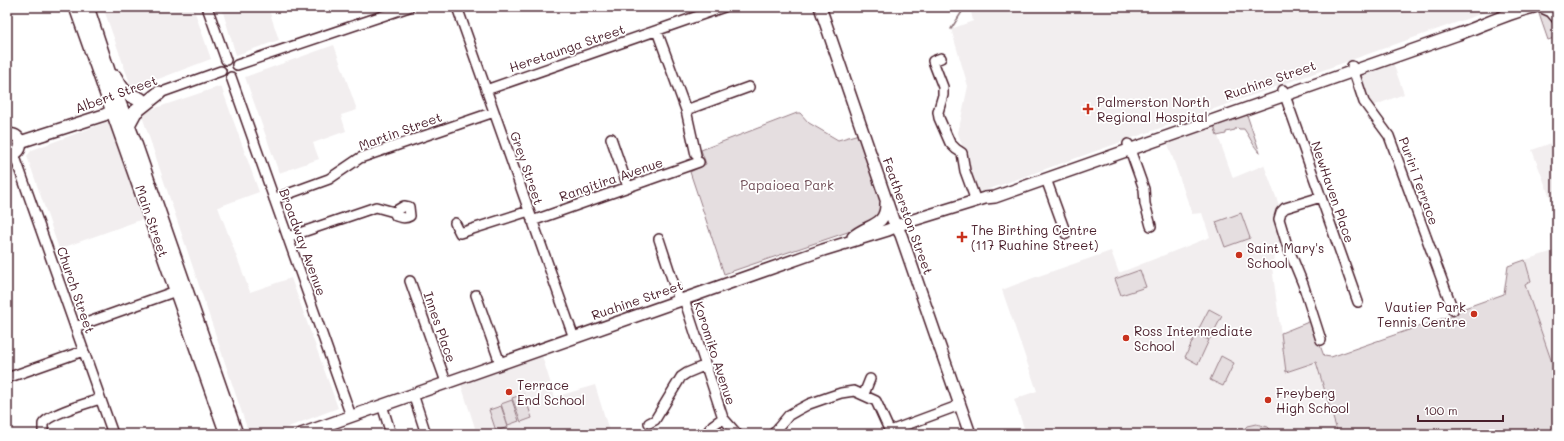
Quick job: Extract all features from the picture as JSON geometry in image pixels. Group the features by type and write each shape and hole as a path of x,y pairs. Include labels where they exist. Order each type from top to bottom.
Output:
{"highway":[{"name":"Main Street","path":"76,7 117,109 176,291 227,434"},
{"name":"Main Street","path":"86,7 106,62 117,109 128,125 236,434"},
{"path":"106,62 121,88 130,96 140,99"},
{"path":"128,125 135,112 159,93"},
{"path":"229,412 243,434"}],"main road":[{"name":"Featherston Street","path":"820,7 886,201 893,220 897,226 970,434"},
{"name":"Ruahine Street","path":"301,434 681,299 847,242 980,199 993,192 1129,147 1284,93 1487,18 1499,18 1519,10 1534,7"},
{"path":"1542,7 1551,11 1557,18"},
{"name":"Albert Street","path":"20,142 117,109"},
{"path":"7,135 16,136 20,142 20,148 10,154"},
{"name":"Ruahine Street","path":"980,199 995,197 1129,147"},
{"path":"847,242 858,232 880,221 884,215 886,201"}],"street":[{"path":"207,7 226,60"},
{"path":"237,65 409,7"},
{"name":"Grey Street","path":"457,7 574,338"},
{"name":"Heretaunga Street","path":"486,90 724,7"},
{"path":"657,31 686,110 749,87"},
{"path":"941,58 933,61 943,87 943,95 938,112 939,118 952,146 962,153 965,171 980,199"},
{"path":"226,60 234,61 237,65"},
{"path":"226,60 220,66 224,75 231,76 236,73 237,65"},
{"name":"Puriri Terrace","path":"1352,69 1364,102 1389,136 1453,310"},
{"name":"Albert Street","path":"117,109 140,99 221,71"},
{"name":"Broadway Avenue","path":"231,76 351,416"},
{"name":"NewHaven Place","path":"1284,93 1358,302"},
{"name":"Rangitira Avenue","path":"532,220 628,187 697,158 686,110"},
{"name":"Martin Street","path":"274,199 329,180 360,158 494,112"},
{"path":"612,138 628,187"},
{"path":"1129,147 1144,189 1145,204 1151,226"},
{"name":"Church Street","path":"10,154 75,327 113,434"},
{"path":"1046,179 1066,234"},
{"path":"1321,196 1285,208 1279,217 1287,245 1303,284 1322,340"},
{"path":"288,237 376,207 394,212"},
{"path":"455,223 460,233 529,211"},
{"name":"Koromiko Avenue","path":"659,239 706,365 723,418 737,434"},
{"name":"Innes Place","path":"410,281 446,382"},
{"path":"75,327 176,291"},
{"path":"476,295 500,363"},
{"path":"7,378 83,351"},
{"path":"649,423 655,420 681,378 687,373 706,365"},
{"path":"864,394 870,379"},
{"path":"773,434 789,415 809,404 854,391 864,394 876,401 890,432 960,405"},
{"path":"413,394 426,434"},
{"path":"43,434 43,424 48,419 59,413 100,398"},
{"path":"382,405 391,434"},
{"path":"706,434 712,425 723,418"}],"shaded area":[{"path":"103,7 193,7 211,59 132,89"},
{"path":"228,7 268,7 279,40 236,55 222,9"},
{"name":"Palmerston North Regional Hospital","path":"970,7 1500,7 978,193 958,133 968,86 951,29 973,21"},
{"path":"334,45 357,110 341,115 346,131 313,143 319,159 279,173 245,77"},
{"path":"1392,60 1404,94 1373,106 1367,95 1359,72"},
{"path":"221,86 259,192 218,207 250,292 291,278 338,408 270,434 249,434 141,113"},
{"path":"110,122 143,219 59,249 27,156 32,150"},
{"name":"Ross Intermediate School","path":"1214,125 1233,178 1264,165 1279,205 1274,213 1281,234 1272,267 1286,372 1315,362 1338,434 1026,434 1014,399 1037,391 1002,290 1111,251 1119,273 1210,237 1202,213 1192,214 1167,141"},
{"path":"1557,141 1557,216 1532,150"},
{"path":"1557,250 1557,377 1525,285 1531,281 1525,260"},
{"name":"Terrace End School","path":"541,353 555,397 595,385 610,434 477,434 460,381"}],"green space":[{"path":"1538,11 1548,15 1554,20 1557,37 1548,40"},
{"name":"Papaioea Park","path":"800,113 809,123 838,140 859,134 889,218 724,274 690,172 706,164 701,150"},
{"path":"1247,115 1260,153 1244,129 1238,128 1226,132 1226,134 1217,136 1214,125"},
{"path":"1241,213 1250,238 1225,247 1216,222"},
{"path":"1525,260 1531,281 1525,285 1557,377 1557,434 1338,434 1316,362 1286,372 1281,333 1311,321 1324,356 1331,357 1446,317 1453,317 1456,311 1504,294 1508,266"},
{"path":"1140,270 1146,287 1121,295 1115,279"},
{"path":"1209,309 1222,316 1210,339 1197,332"},
{"path":"1196,334 1209,340 1198,364 1185,357"},
{"path":"1221,356 1234,363 1223,386 1210,380"},
{"path":"524,394 532,418 521,422 512,398"},
{"path":"512,400 519,421 508,425 501,404"},
{"path":"501,406 508,427 496,431 489,410"},
{"path":"1256,424 1268,427 1275,434 1239,434 1247,426"}],"waterway":[{"path":"951,29 965,7"}],"place":[{"name":"Palmerston North Regional Hospital","path":"1088,109"},
{"name":"The Birthing Centre (117 Ruahine Street)","path":"962,237"},
{"name":"Saint Mary's School","path":"1239,255"},
{"name":"Vautier Park Tennis Centre","path":"1474,314"},
{"name":"Ross Intermediate School","path":"1126,338"},
{"name":"Terrace End School","path":"509,392"},
{"name":"Freyberg High School","path":"1268,400"}]}
